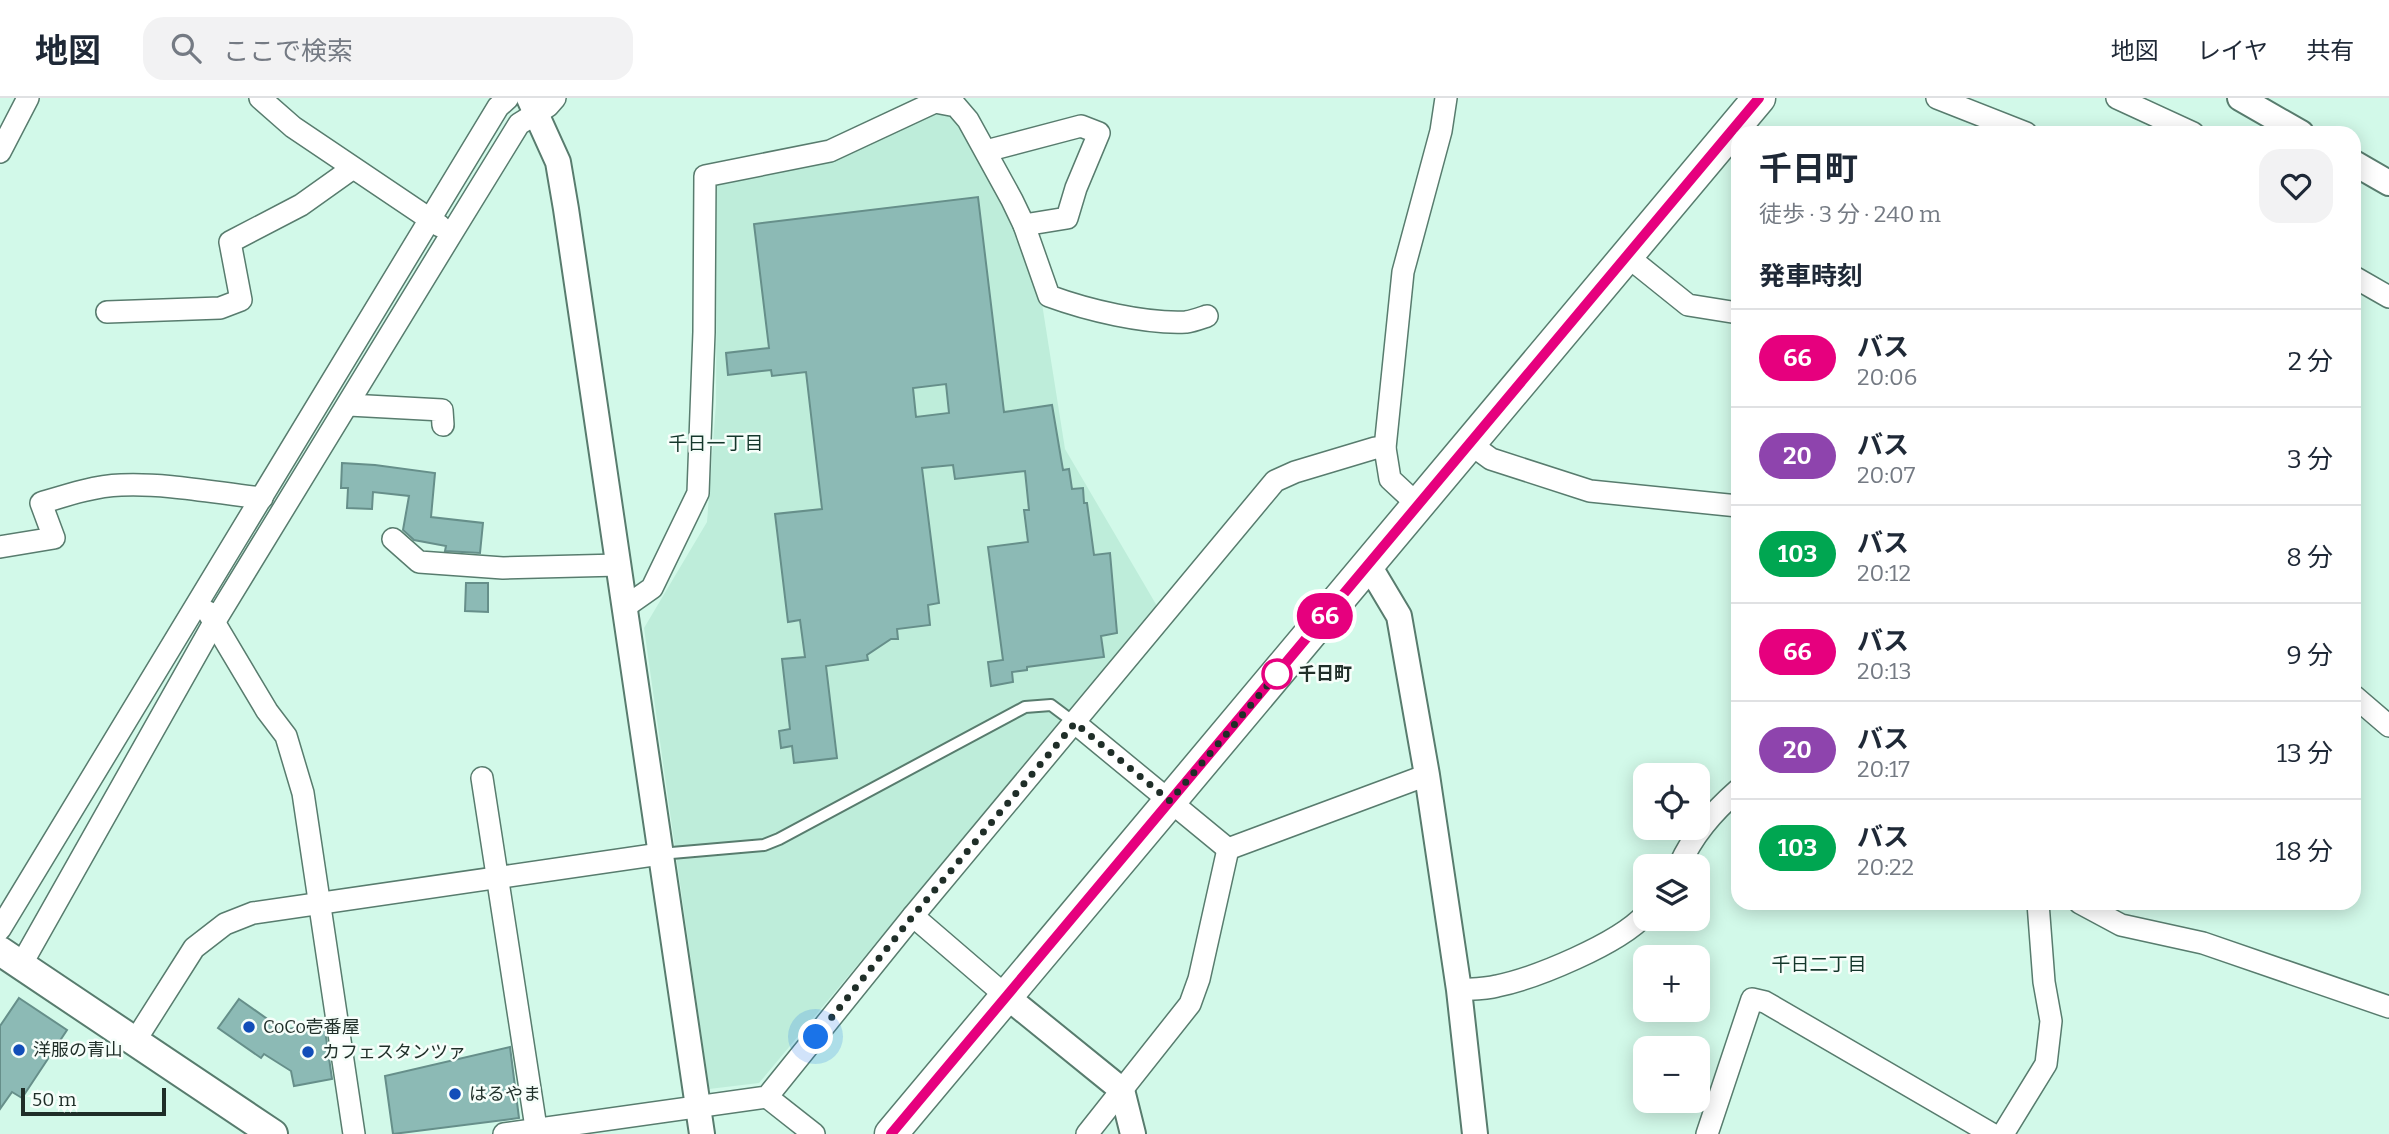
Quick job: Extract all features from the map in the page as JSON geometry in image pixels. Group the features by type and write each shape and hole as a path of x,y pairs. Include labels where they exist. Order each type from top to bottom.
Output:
{"main road":[{"path":"1736,126 1759,98"},
{"path":"891,1134 1731,132"},
{"path":"11,958 273,1134"}],"street":[{"path":"0,152 28,98"},
{"path":"260,98 293,127 452,233"},
{"path":"0,929 498,107 508,98"},
{"path":"532,105 548,106 555,98"},
{"path":"1418,505 1390,479 1385,448 1403,272 1441,131 1446,98"},
{"path":"1937,98 2008,126"},
{"path":"2117,98 2178,126"},
{"path":"2240,98 2281,126"},
{"path":"625,607 653,588 698,493 704,320 705,176 830,151 934,100 956,106 968,120 1024,225 1049,296 1081,308 1145,318 1187,322 1207,316"},
{"path":"11,958 532,105"},
{"path":"532,105 558,162 702,1134"},
{"path":"986,152 1081,126 1099,133 1076,188 1067,218 1024,225"},
{"path":"2361,167 2389,183"},
{"path":"107,312 220,308 241,300 230,243 301,205 353,168"},
{"path":"1627,256 1688,305 1731,312"},
{"path":"2361,281 2389,297"},
{"path":"349,405 442,410 443,425"},
{"path":"1469,443 1491,459 1590,491 1731,505"},
{"path":"504,1134 536,1132 767,1097 913,916 1275,481 1295,471 1375,448 1385,448"},
{"path":"0,547 54,538 41,503 75,492 120,485 262,498"},
{"path":"393,540 419,562 503,568 619,565"},
{"path":"1368,564 1399,616 1427,775 1459,990 1475,1134"},
{"path":"200,600 267,711 286,736 303,793 354,1134"},
{"path":"2361,702 2389,726"},
{"path":"1075,723 1228,849"},
{"path":"1228,849 1427,775"},
{"path":"482,778 536,1132"},
{"path":"1685,854 1713,812 1731,796"},
{"path":"1087,1134 1190,1004 1199,979 1228,849"},
{"path":"135,1041 194,948 225,925 253,913 660,854"},
{"path":"2003,1134 2046,1064 2051,1021 2044,982 2039,910"},
{"path":"2093,910 2121,925 2203,943 2389,1007"},
{"path":"913,916 1122,1090 1133,1134"},
{"path":"1459,990 1496,986 1535,975 1606,942 1633,926"},
{"path":"1707,1134 1752,999 1765,1002 1993,1134"},
{"path":"767,1097 814,1134"}],"lane":[{"path":"660,854 764,845 1025,707 1051,705 1075,723"}],"shaded area":[{"path":"937,110 957,117 1018,228 1040,291 1065,449 1157,606 759,1083 709,1089 644,628 707,522 716,404 717,180"}],"building":[{"path":"978,197 1004,412 1052,405 1063,470 1069,469 1072,489 1083,488 1094,555 1110,553 1117,633 1101,636 1104,657 1027,667 1027,670 1012,672 1013,682 991,686 988,662 1003,660 988,547 1028,542 1024,510 1029,510 1025,471 955,479 953,465 922,468 939,603 928,605 930,625 897,629 898,639 891,639 867,655 868,660 826,666 837,758 794,763 792,746 781,748 779,731 790,729 782,659 805,657 800,620 788,622 775,514 822,509 806,372 772,376 771,370 728,375 726,353 769,348 754,224","holes":["946,384 949,413 916,417 913,388"]},
{"path":"342,463 435,473 431,517 483,523 480,553 445,551 446,546 414,540 403,530 409,496 373,492 372,509 347,508 348,488 341,488"},
{"path":"466,583 488,583 488,612 465,611"},
{"path":"19,998 67,1030 22,1098 12,1092 0,1109 0,1026"},
{"path":"239,999 283,1030 324,1023 332,1079 294,1086 291,1071 264,1054 261,1058 218,1028"},
{"path":"510,1047 519,1118 393,1134 385,1076"}],"bus line":[{"name":"66","path":"1736,126 1759,98"},
{"name":"66","path":"891,1134 1731,132"}],"place":[{"name":"千日町","path":"1277,674"},
{"name":"CoCo壱番屋","path":"249,1027"},
{"name":"洋服の青山","path":"19,1050"},
{"name":"カフェスタンツァ","path":"308,1052"},
{"name":"はるやま","path":"455,1094"}],"district":[{"name":"千日一丁目","path":"716,443"},
{"name":"千日二丁目","path":"1819,964"}],"route":[{"path":"816,1037 913,916 1075,723 1170,801 1277,674"}]}
